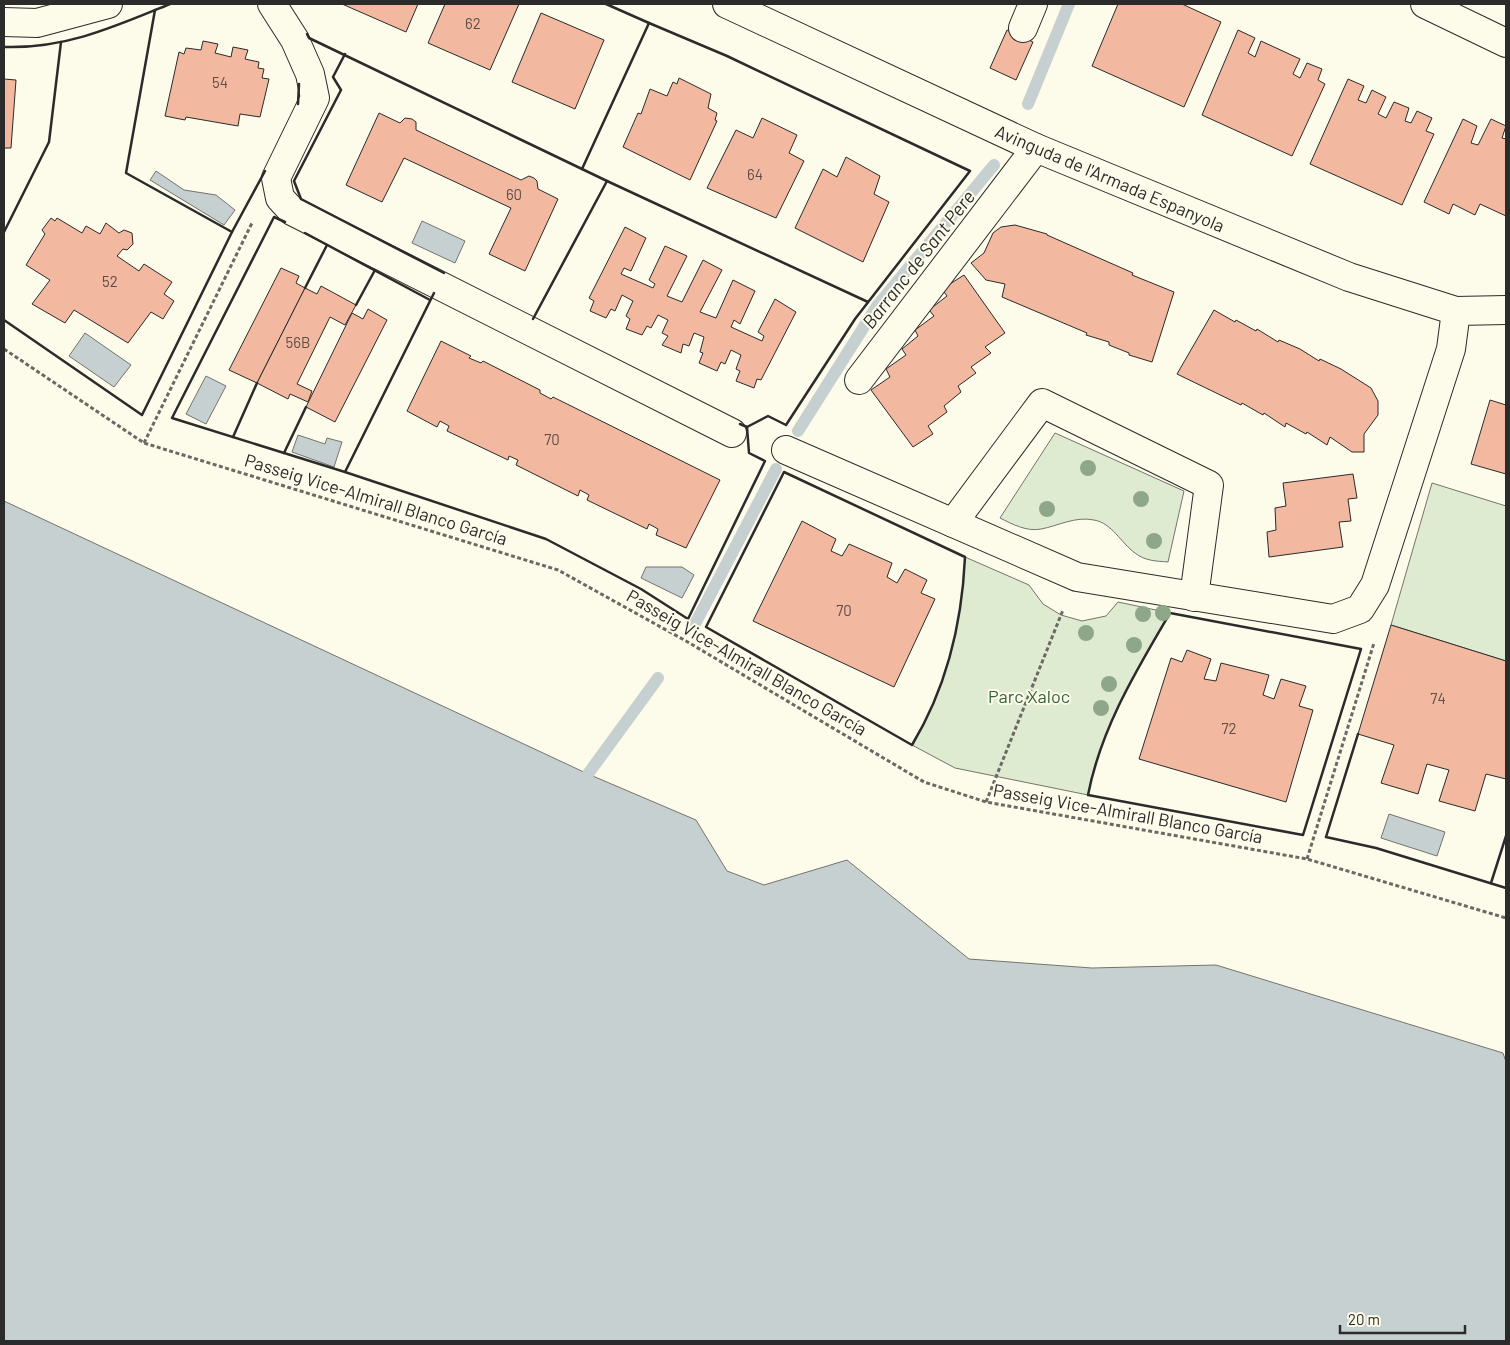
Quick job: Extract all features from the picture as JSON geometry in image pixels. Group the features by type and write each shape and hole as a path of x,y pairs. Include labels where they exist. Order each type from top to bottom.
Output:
{"street":[{"path":"4,22 37,23 108,4"},
{"path":"272,4 295,40 310,74 315,98 276,178 280,198 292,211 732,433"},
{"name":"Avinguda de l'Armada Espanyola","path":"727,4 1036,148 1349,277 1456,310 1506,310"},
{"path":"1425,4 1506,43"},
{"path":"859,380 1036,148"},
{"path":"786,450 1077,577 1333,619 1360,609 1378,576 1451,349 1456,310"},
{"path":"952,523 1042,403 1209,485 1194,597"}],"path":[{"path":"144,443 257,214 280,198"},
{"name":"Passeig Vice-Almirall Blanco García","path":"4,349 144,443 558,570 686,641 924,782 986,802 1307,859 1506,918"},
{"path":"986,802 1061,615"},
{"path":"1307,859 1374,647"}],"green space":[{"path":"1055,433 1184,491 1168,562 1139,556 1106,525 1094,520 1073,520 1036,530 1020,527 1000,518"},
{"path":"1432,483 1506,506 1506,661 1391,625"},
{"name":"Parc Xaloc","path":"965,557 1029,585 1043,604 1061,615 1082,621 1106,616 1118,602 1170,613 1133,678 1111,723 1094,770 1088,795 955,768 912,745 935,701 951,654 960,606"}],"shaded area":[{"path":"156,171 184,190 216,195 235,210 224,225 150,180"},
{"path":"422,221 465,241 455,263 412,243"},
{"path":"85,333 131,365 114,387 69,356"},
{"path":"206,376 226,386 206,424 186,414"},
{"path":"298,435 325,444 327,438 342,442 334,467 292,452"},
{"path":"4,501 588,774 696,820 727,871 764,885 847,860 969,959 1092,968 1216,965 1503,1053 1506,1062 1506,1341 4,1341"},
{"path":"646,567 682,567 694,575 682,598 641,578"},
{"path":"1389,814 1445,832 1437,856 1381,838"}],"building":[{"path":"342,4 418,4 406,32"},
{"path":"445,4 519,4 490,70 428,43"},
{"path":"1118,4 1182,4 1221,22 1184,107 1092,66"},
{"path":"541,13 604,40 575,109 512,82"},
{"path":"1007,30 1033,42 1016,80 990,68"},
{"path":"1238,30 1255,38 1248,53 1255,57 1261,41 1300,59 1293,74 1300,78 1307,63 1322,69 1318,80 1325,84 1292,156 1202,115"},
{"path":"203,41 218,44 215,53 231,57 233,47 248,50 245,59 259,62 258,68 264,69 262,78 269,79 260,117 240,114 238,126 186,117 185,120 165,116 179,52 184,54 186,48 201,50"},
{"path":"679,78 711,94 708,108 717,113 715,120 717,121 690,180 623,147 638,113 641,114 650,89 667,96 673,82 677,84"},
{"path":"4,79 16,80 11,148 4,148"},
{"path":"1348,79 1364,86 1358,100 1366,103 1372,90 1386,97 1378,114 1386,118 1394,102 1409,108 1405,121 1411,123 1417,111 1432,118 1426,131 1434,134 1402,205 1310,164"},
{"path":"379,113 400,123 405,118 412,119 416,122 416,130 521,180 529,176 534,178 537,181 538,189 558,199 525,271 489,254 511,208 404,158 382,202 346,185"},
{"path":"762,118 797,135 789,153 804,161 776,218 707,188 736,130 753,138"},
{"path":"1463,119 1477,126 1471,143 1478,145 1491,119 1506,126 1502,138 1506,139 1506,216 1480,204 1475,215 1453,204 1449,214 1424,202"},
{"path":"846,157 880,176 874,194 889,202 863,262 795,228 823,169 837,177"},
{"path":"51,218 55,221 57,218 82,233 86,226 100,234 106,223 119,233 124,230 132,233 133,244 127,250 123,249 117,256 139,271 144,264 172,282 164,294 174,301 163,319 151,312 128,343 74,310 65,323 32,304 50,280 26,265 45,234 42,230"},
{"path":"1015,225 1047,234 1133,273 1132,275 1174,292 1152,362 1129,355 1129,353 1109,345 1109,342 1086,335 1087,333 1002,297 1005,284 986,280 971,263 984,253 993,233 1001,227"},
{"path":"625,227 646,238 631,271 624,268 621,274 653,288 655,284 649,280 665,246 687,256 667,296 682,302 703,260 722,270 700,312 716,318 733,280 755,291 740,324 734,320 731,327 762,341 764,336 758,332 775,299 796,312 761,380 757,379 754,388 736,381 740,371 736,369 741,355 731,350 725,364 721,362 717,371 699,363 703,353 700,352 704,337 694,333 689,346 683,344 681,353 662,345 668,336 662,333 668,320 658,315 651,328 647,326 642,335 626,329 630,319 626,316 633,301 622,295 615,311 611,309 606,318 590,311 594,301 589,298"},
{"path":"281,268 299,276 296,283 305,288 257,383 229,370"},
{"path":"964,275 1005,333 985,347 991,353 971,367 976,373 958,386 961,392 944,406 947,412 928,426 933,434 913,447 871,390 890,377 886,369 906,355 902,349 918,336 915,330 934,316 929,310 947,296 942,289"},
{"path":"321,286 356,305 345,325 330,317 297,384 312,391 308,402 290,394 288,399 257,383 305,288 317,294"},
{"path":"368,309 387,320 335,422 306,407 352,313 363,319"},
{"path":"1214,310 1235,322 1236,320 1256,331 1257,329 1278,342 1279,340 1300,349 1319,361 1320,359 1341,369 1371,388 1378,401 1378,415 1364,434 1364,452 1352,452 1330,437 1327,445 1307,432 1306,434 1286,423 1285,427 1264,413 1263,415 1242,403 1241,405 1177,374"},
{"path":"441,341 471,356 469,358 481,363 483,361 540,390 540,393 551,399 553,397 720,480 686,548 656,535 658,529 649,524 647,529 587,500 589,495 580,490 578,496 516,465 518,460 509,456 508,460 447,431 449,426 440,421 437,427 407,411"},
{"path":"1490,400 1506,405 1506,474 1471,464"},
{"path":"1353,474 1357,498 1348,499 1351,521 1339,522 1343,547 1269,557 1267,532 1276,530 1275,508 1286,506 1283,483"},
{"path":"802,521 836,539 831,551 842,556 849,544 892,563 887,577 897,583 905,569 927,580 921,593 935,599 894,687 753,621"},
{"path":"1391,625 1506,661 1506,779 1486,774 1475,811 1439,801 1449,770 1427,764 1418,794 1381,783 1394,745 1358,734"},
{"path":"1187,650 1211,659 1204,679 1216,681 1221,663 1269,675 1263,695 1274,699 1281,679 1306,686 1299,706 1313,710 1286,802 1139,759 1171,658 1182,662"}],"waterway":[{"name":"Barranc de Sant Pere","path":"1028,104 1069,4"},
{"name":"Barranc de Sant Pere","path":"798,431 877,306 994,165"},
{"name":"Barranc de Sant Pere","path":"695,624 776,469"},
{"name":"Barranc de Sant Pere","path":"588,774 658,678"}],"wall":[{"path":"4,47 48,44 89,35 170,4"},
{"path":"582,169 649,23 606,4"},
{"path":"155,10 126,173 232,232"},
{"path":"649,23 727,56 970,171 855,319 786,425 768,416 747,427 740,424"},
{"path":"307,34 309,38 607,181 868,302"},
{"path":"4,232 49,142 61,42"},
{"path":"345,54 333,77 341,90 294,181 301,199 444,273"},
{"path":"298,104 299,84"},
{"path":"4,320 142,415 232,232 265,171"},
{"path":"533,319 607,181"},
{"path":"285,222 274,217 172,418 345,472 546,539 641,589 688,619 765,461 749,453 747,427"},
{"path":"305,233 430,300"},
{"path":"305,288 327,245"},
{"path":"356,305 375,270"},
{"path":"345,472 434,293"},
{"path":"233,437 257,383"},
{"path":"284,453 306,407"},
{"path":"784,472 965,557 960,606 951,654 935,701 912,745 706,627 784,472"},
{"path":"1170,613 1361,649 1303,835 1088,795 1094,770 1111,723 1133,678 1170,613"},
{"path":"1358,734 1326,837 1376,848 1506,888"},
{"path":"1491,883 1506,836"}]}
